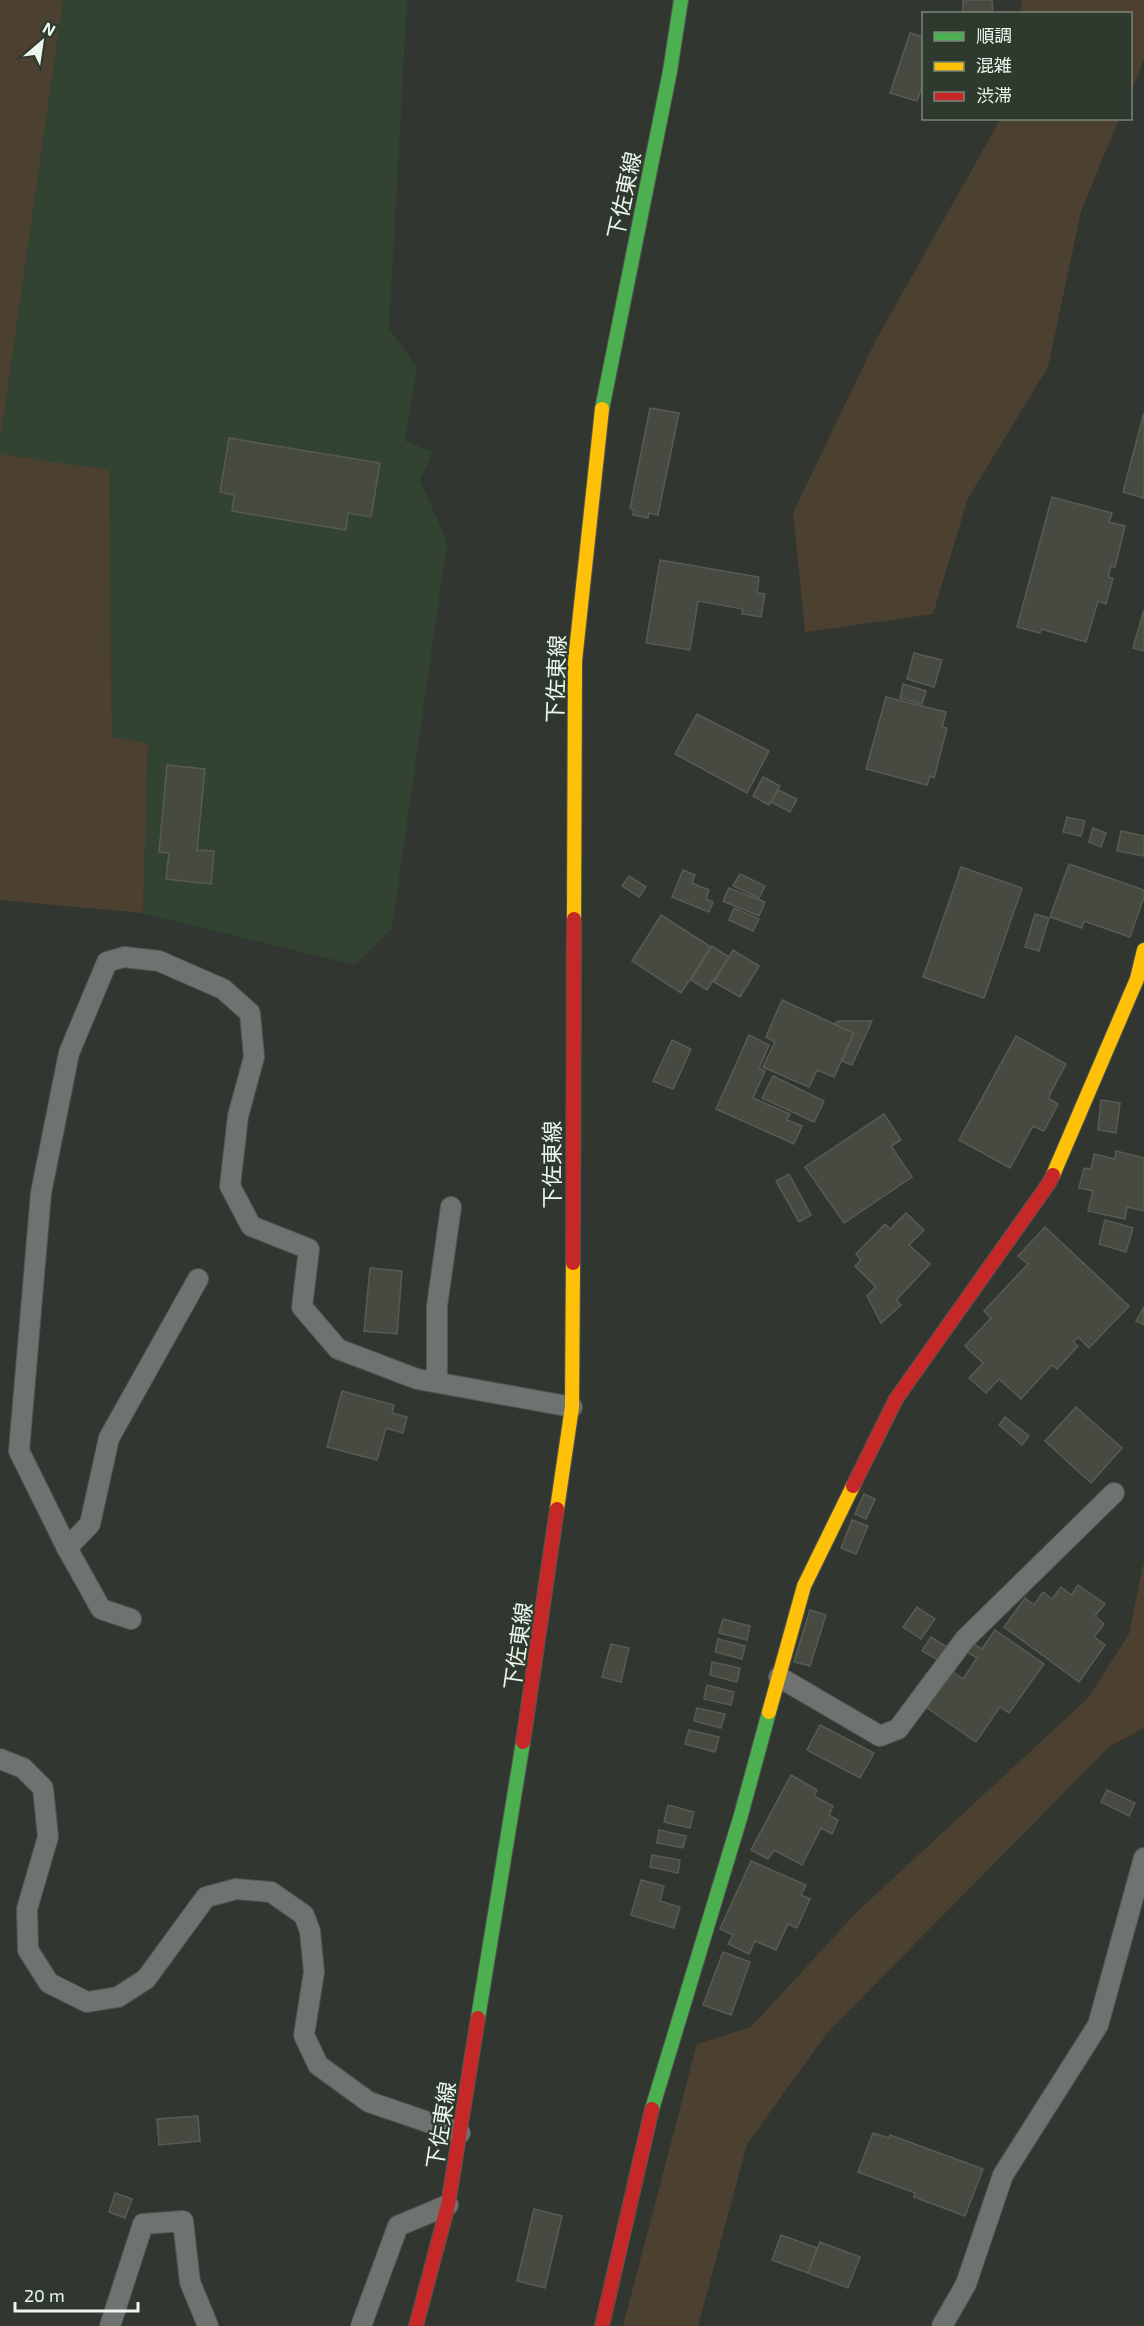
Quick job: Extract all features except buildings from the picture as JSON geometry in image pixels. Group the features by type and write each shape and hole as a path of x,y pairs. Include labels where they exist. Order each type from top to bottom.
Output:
{"main road":[{"name":"下佐東線","path":"416,2326 448,2205 534,1678 572,1407 575,661 600,417 670,71 681,0"},
{"path":"602,2326 656,2095 741,1815 804,1586 896,1399 1049,1183 1137,979 1144,950"}],"lane":[{"path":"131,1619 101,1609 67,1548 19,1451 40,1193 69,1053 107,962 123,957 159,961 223,989 250,1013 254,1057 238,1116 230,1186 251,1226 309,1249 302,1306 338,1348 417,1379 572,1407"},
{"path":"438,1382 437,1306 451,1207"},
{"path":"67,1548 90,1524 109,1438 198,1279"},
{"path":"779,1677 880,1736 898,1729 965,1639 1114,1493"},
{"path":"0,1759 23,1768 43,1788 48,1837 27,1909 28,1950 49,1983 87,2002 118,1997 146,1979 206,1898 236,1889 271,1892 304,1915 310,1931 314,1972 304,2036 318,2065 369,2102 460,2133"},
{"path":"942,2326 966,2284 1003,2175 1098,2025 1144,1858"},
{"path":"361,2326 398,2226 448,2205"},
{"path":"110,2326 143,2224 183,2221 190,2282 208,2326"}],"shaded area":[{"path":"0,0 63,0 0,441"},
{"path":"63,0 407,0 389,328 417,368 405,441 433,452 420,480 447,542 392,928 355,965 143,913 148,743 112,737 109,471 0,454"},
{"path":"1022,0 1144,0 1144,59 1132,89 1132,12 1020,12"},
{"path":"1000,120 1119,120 1081,211 1048,367 968,498 933,614 805,632 793,513 876,340"},
{"path":"0,454 109,470 112,737 148,743 143,913 0,900"},
{"path":"1144,1561 1144,1728 1110,1746 827,2033 747,2144 698,2326 623,2326 697,2044 751,2027 858,1911 1088,1698 1129,1634"}],"traffic: fast":[{"path":"602,409 670,71 681,0"},
{"path":"652,2109 741,1815 769,1712"},
{"path":"478,2018 523,1742"}],"traffic: slow":[{"path":"574,919 575,661 602,409"},
{"path":"1053,1175 1137,979 1144,950"},
{"path":"557,1509 572,1407 573,1263"},
{"path":"769,1712 804,1586 853,1486"}],"traffic: jam":[{"path":"573,1263 574,919"},
{"path":"853,1486 896,1399 1053,1175"},
{"path":"523,1742 557,1509"},
{"path":"416,2326 448,2205 478,2018"},
{"path":"602,2326 652,2109"}]}
